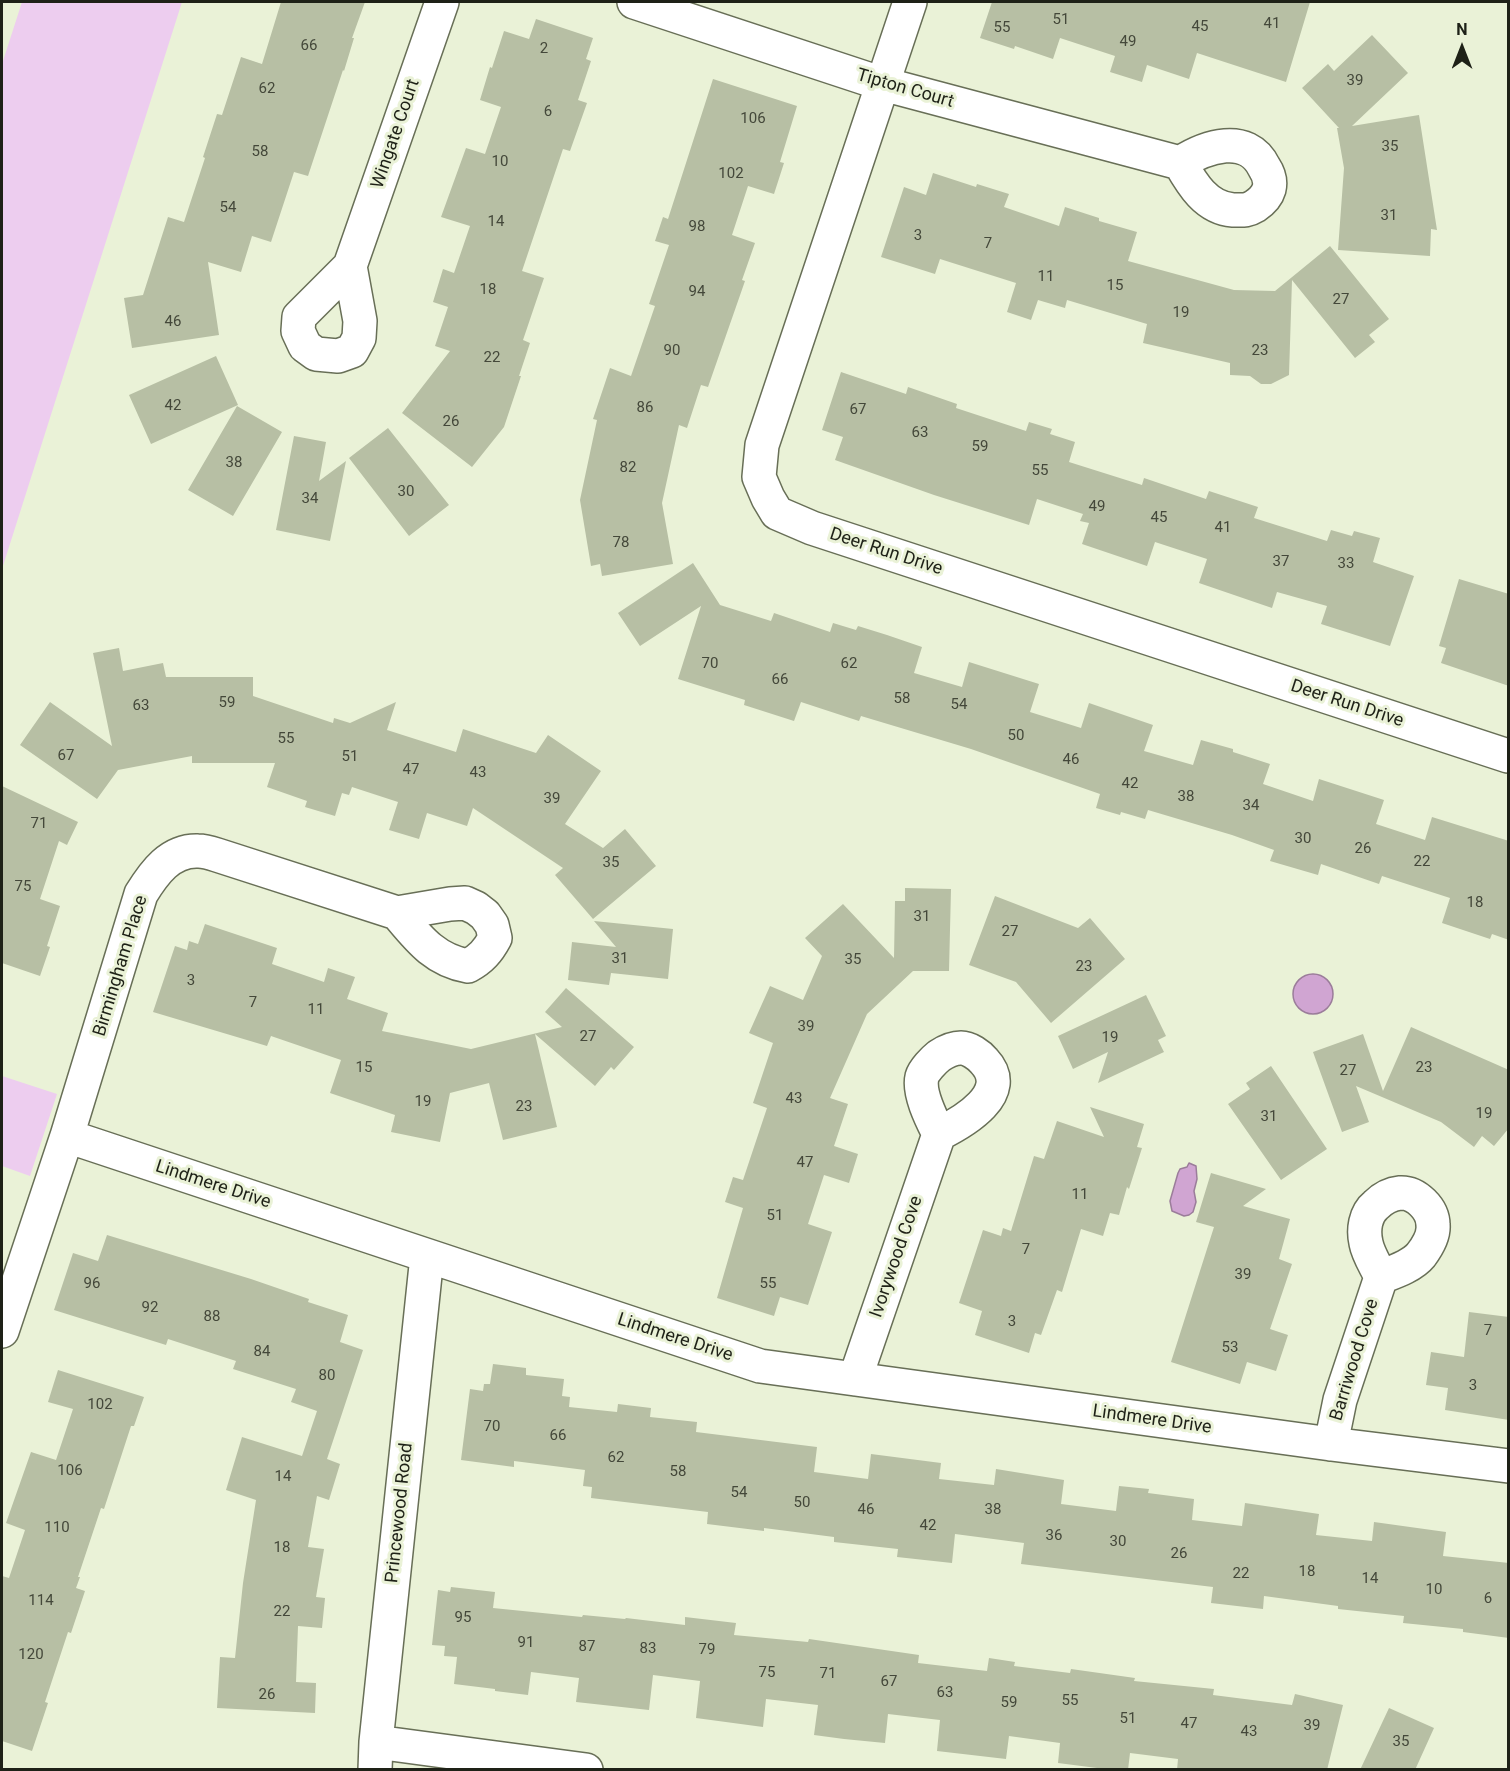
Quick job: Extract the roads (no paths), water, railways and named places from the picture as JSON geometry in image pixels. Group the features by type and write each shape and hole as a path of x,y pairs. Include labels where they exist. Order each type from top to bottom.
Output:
{"street":[{"name":"Wingate Court","path":"350,266 442,2"},
{"name":"Tipton Court","path":"634,2 883,84 1180,163"},
{"name":"Deer Run Drive","path":"910,2 762,445 759,477 777,513 823,532 1509,756"},
{"name":"Birmingham Place","path":"67,1136 141,894 165,862 179,854 198,850 397,913"},
{"name":"Ivorywood Cove","path":"855,1379 939,1134"},
{"name":"Lindmere Drive","path":"67,1136 760,1366 1509,1466"},
{"path":"2,1330 67,1136"},
{"name":"Princewood Road","path":"376,1756 427,1256"},
{"name":"Barriwood Cove","path":"1331,1444 1340,1401 1381,1277"},
{"path":"376,1756 586,1770"}]}
